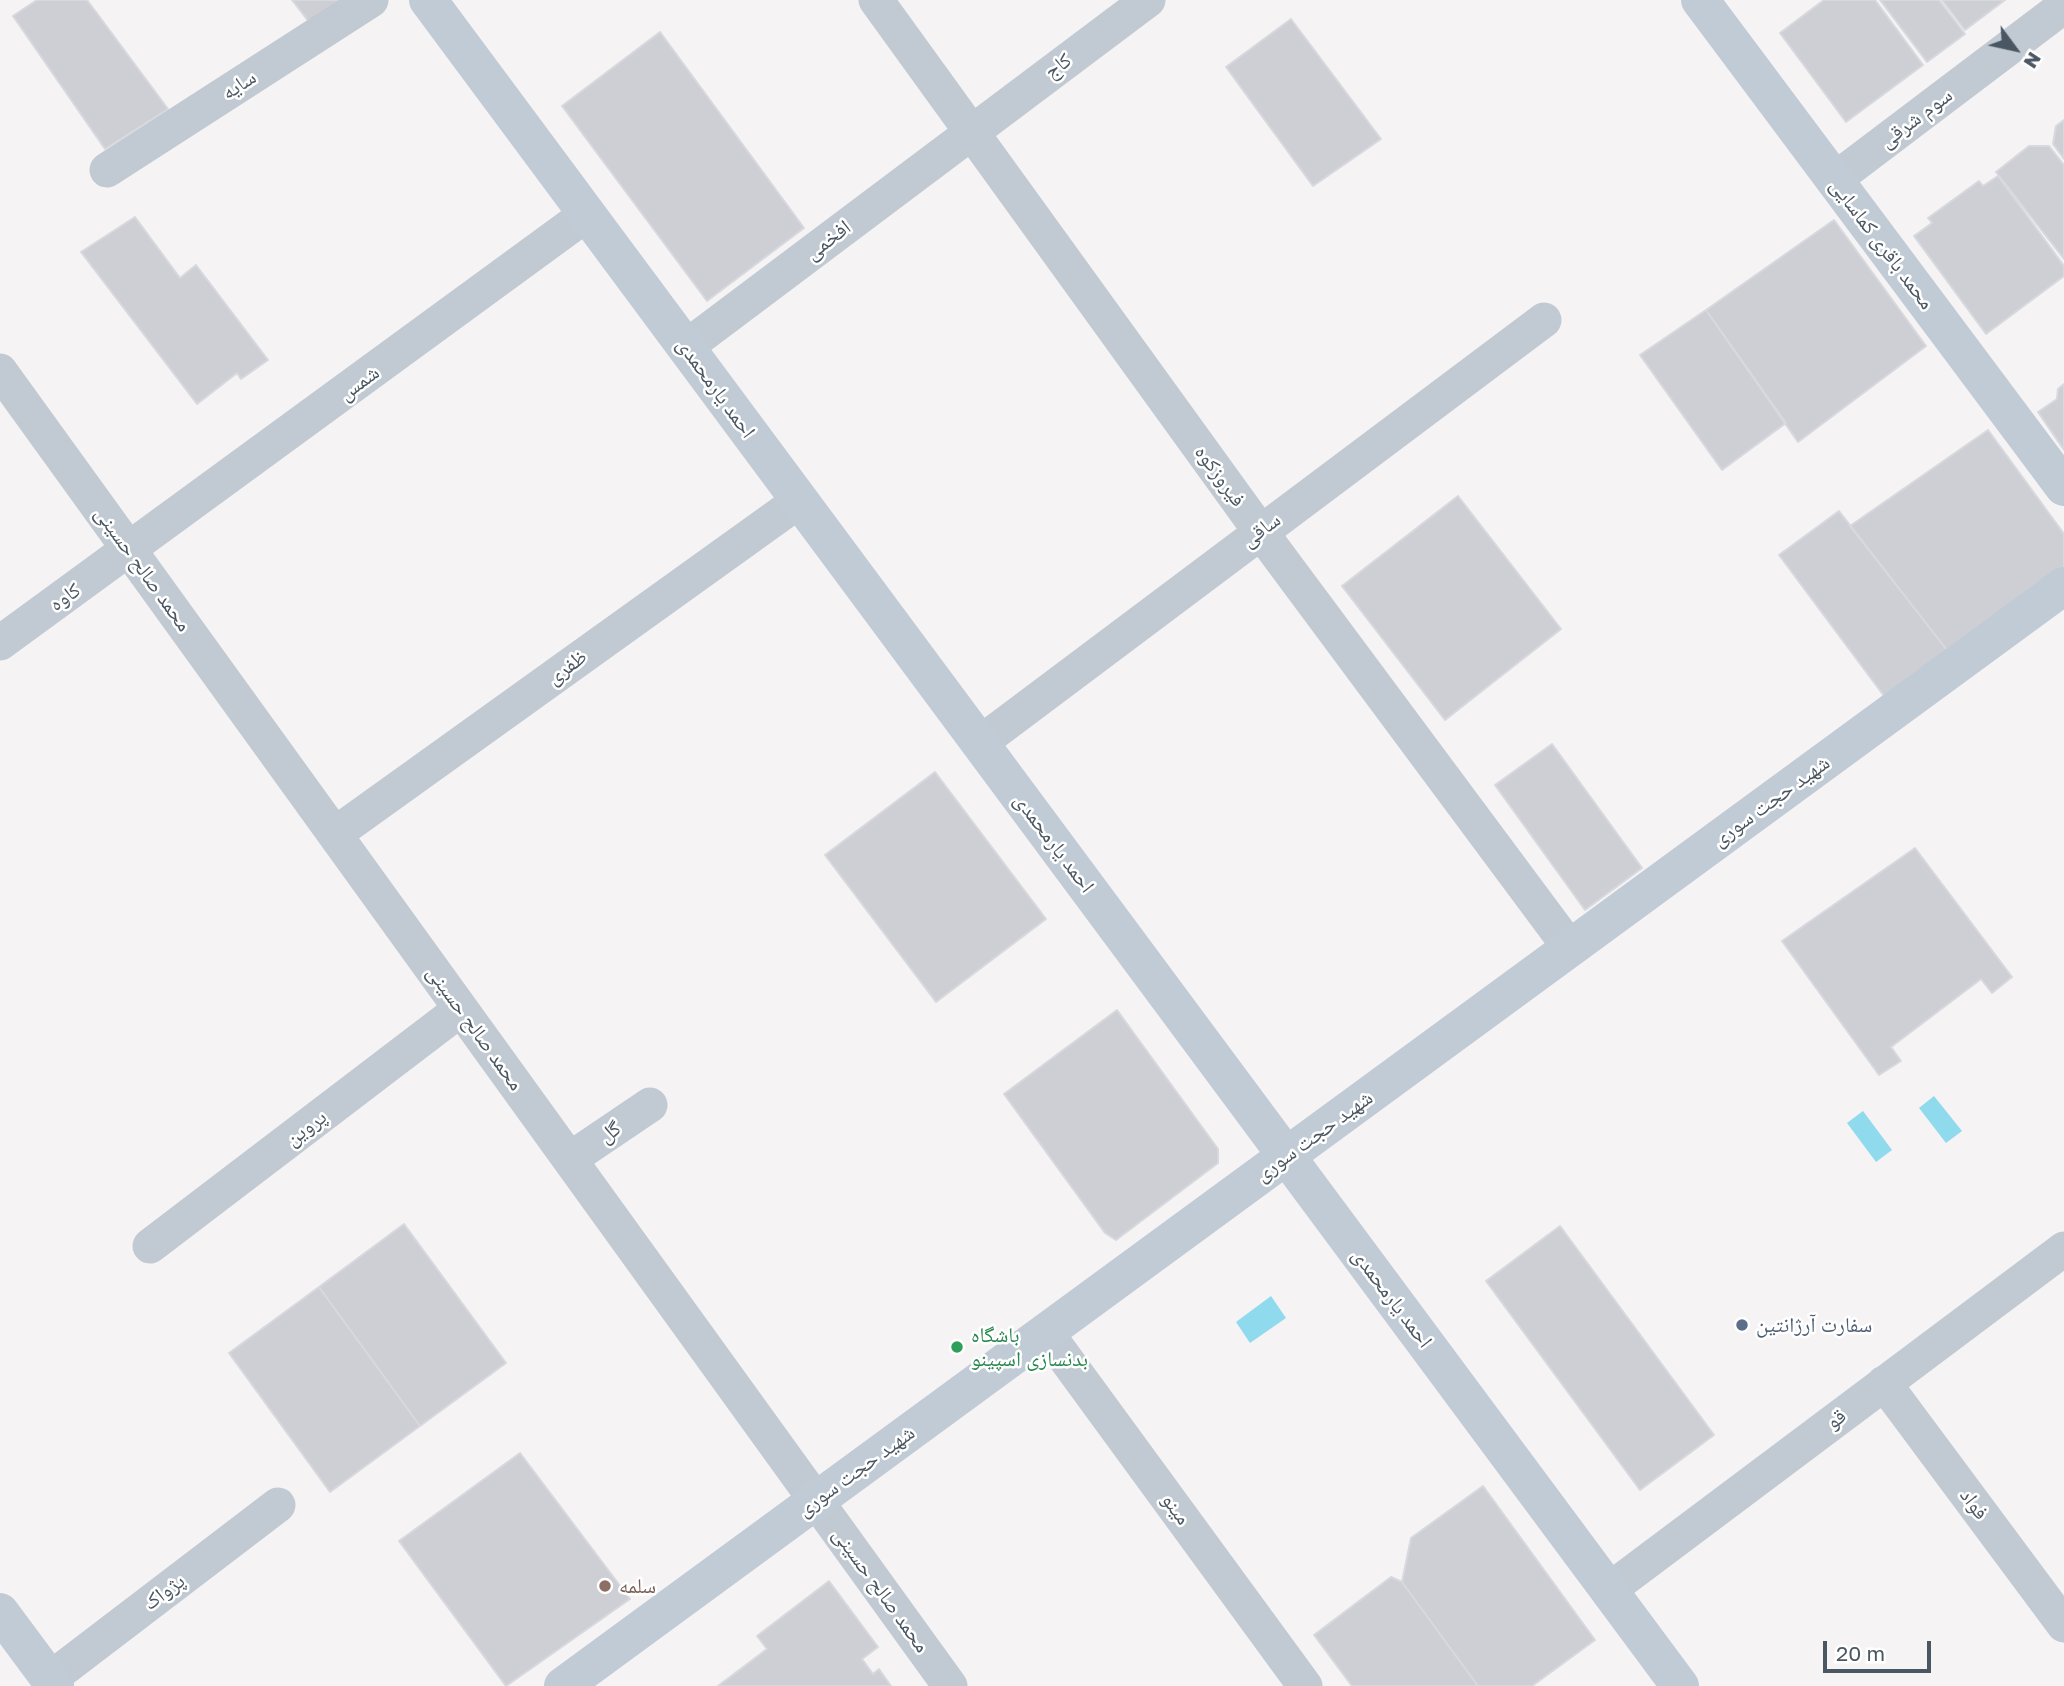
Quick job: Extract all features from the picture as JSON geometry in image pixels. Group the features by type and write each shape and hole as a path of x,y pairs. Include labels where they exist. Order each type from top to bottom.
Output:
{"street":[{"name":"سایه","path":"107,170 371,0"},
{"name":"احمد یارمحمدی","path":"428,0 1680,1686"},
{"name":"فیروزکوه","path":"876,0 969,133 1260,531 1570,948"},
{"name":"کاج","path":"969,133 1148,0"},
{"name":"محمد باقری کماسایی","path":"1700,0 2064,487"},
{"name":"سوم شرقی","path":"1835,180 2064,6"},
{"name":"افخمی","path":"686,347 969,133"},
{"name":"شمس","path":"130,551 587,215"},
{"name":"ساقی","path":"980,743 1544,320"},
{"name":"محمد صالح حسینی","path":"0,371 950,1686"},
{"name":"ظفری","path":"335,834 799,501"},
{"name":"کاوه","path":"0,643 130,551"},
{"name":"شهید حجت سوری","path":"563,1686 2064,586"},
{"name":"پروین","path":"150,1246 461,1009"},
{"name":"گل","path":"569,1159 650,1105"},
{"name":"قو","path":"1609,1590 2064,1249"},
{"name":"مینو","path":"1046,1332 1305,1686"},
{"name":"فواد","path":"1884,1382 2064,1625"},
{"name":"پژواک","path":"52,1682 278,1505"},
{"path":"0,1612 52,1682"}],"water":[{"path":"1934,1096 1962,1131 1946,1143 1919,1108"},
{"path":"1863,1111 1892,1150 1876,1162 1847,1123"},
{"path":"1271,1296 1286,1318 1250,1343 1236,1322"}],"building":[{"path":"37,0 87,0 168,109 105,149 13,16"},
{"path":"292,0 340,0 309,22"},
{"path":"1824,0 1875,0 1923,65 1846,122 1780,33"},
{"path":"1880,0 1939,0 1965,34 1927,62"},
{"path":"1942,0 2005,0 1965,30"},
{"path":"1291,19 1381,139 1313,186 1226,67"},
{"path":"660,32 804,228 707,301 562,106"},
{"path":"2064,120 2064,159 2053,144 2056,126"},
{"path":"2029,146 2049,146 2064,165 2064,259 1996,172"},
{"path":"1998,176 2064,266 2064,276 1986,334 1914,236 1932,223 1928,218 1979,181 1983,186"},
{"path":"135,217 180,278 196,265 268,360 241,379 237,373 197,404 81,252"},
{"path":"1834,220 1926,346 1798,442 1706,310"},
{"path":"1706,310 1786,423 1722,470 1640,355"},
{"path":"2064,384 2064,450 2038,412 2057,399 2058,389"},
{"path":"1988,430 2064,534 2064,574 1950,654 1850,526"},
{"path":"1458,496 1561,629 1445,720 1342,586"},
{"path":"1839,511 1950,654 1887,700 1779,555"},
{"path":"1552,744 1642,868 1585,910 1495,785"},
{"path":"935,772 1046,919 936,1002 825,855"},
{"path":"1915,848 2012,977 1992,993 1981,979 1891,1047 1901,1061 1879,1075 1782,941"},
{"path":"1117,1010 1218,1149 1218,1163 1116,1240 1105,1233 1004,1094"},
{"path":"404,1224 506,1363 420,1426 319,1287"},
{"path":"1560,1226 1714,1435 1640,1490 1486,1281"},
{"path":"319,1287 420,1426 330,1492 229,1353"},
{"path":"520,1453 630,1599 506,1686 399,1541"},
{"path":"1483,1486 1595,1640 1532,1686 1478,1686 1402,1582 1411,1538"},
{"path":"1391,1577 1402,1582 1478,1686 1352,1686 1314,1635"},
{"path":"829,1581 878,1647 862,1659 873,1674 879,1669 891,1686 718,1686 767,1649 757,1636"}],"place":[{"name":"سفارت آرژانتین","path":"1742,1325"},
{"name":"باشگاه بدنسازی اسپینو","path":"957,1347"},
{"name":"سلمه","path":"605,1586"}]}
